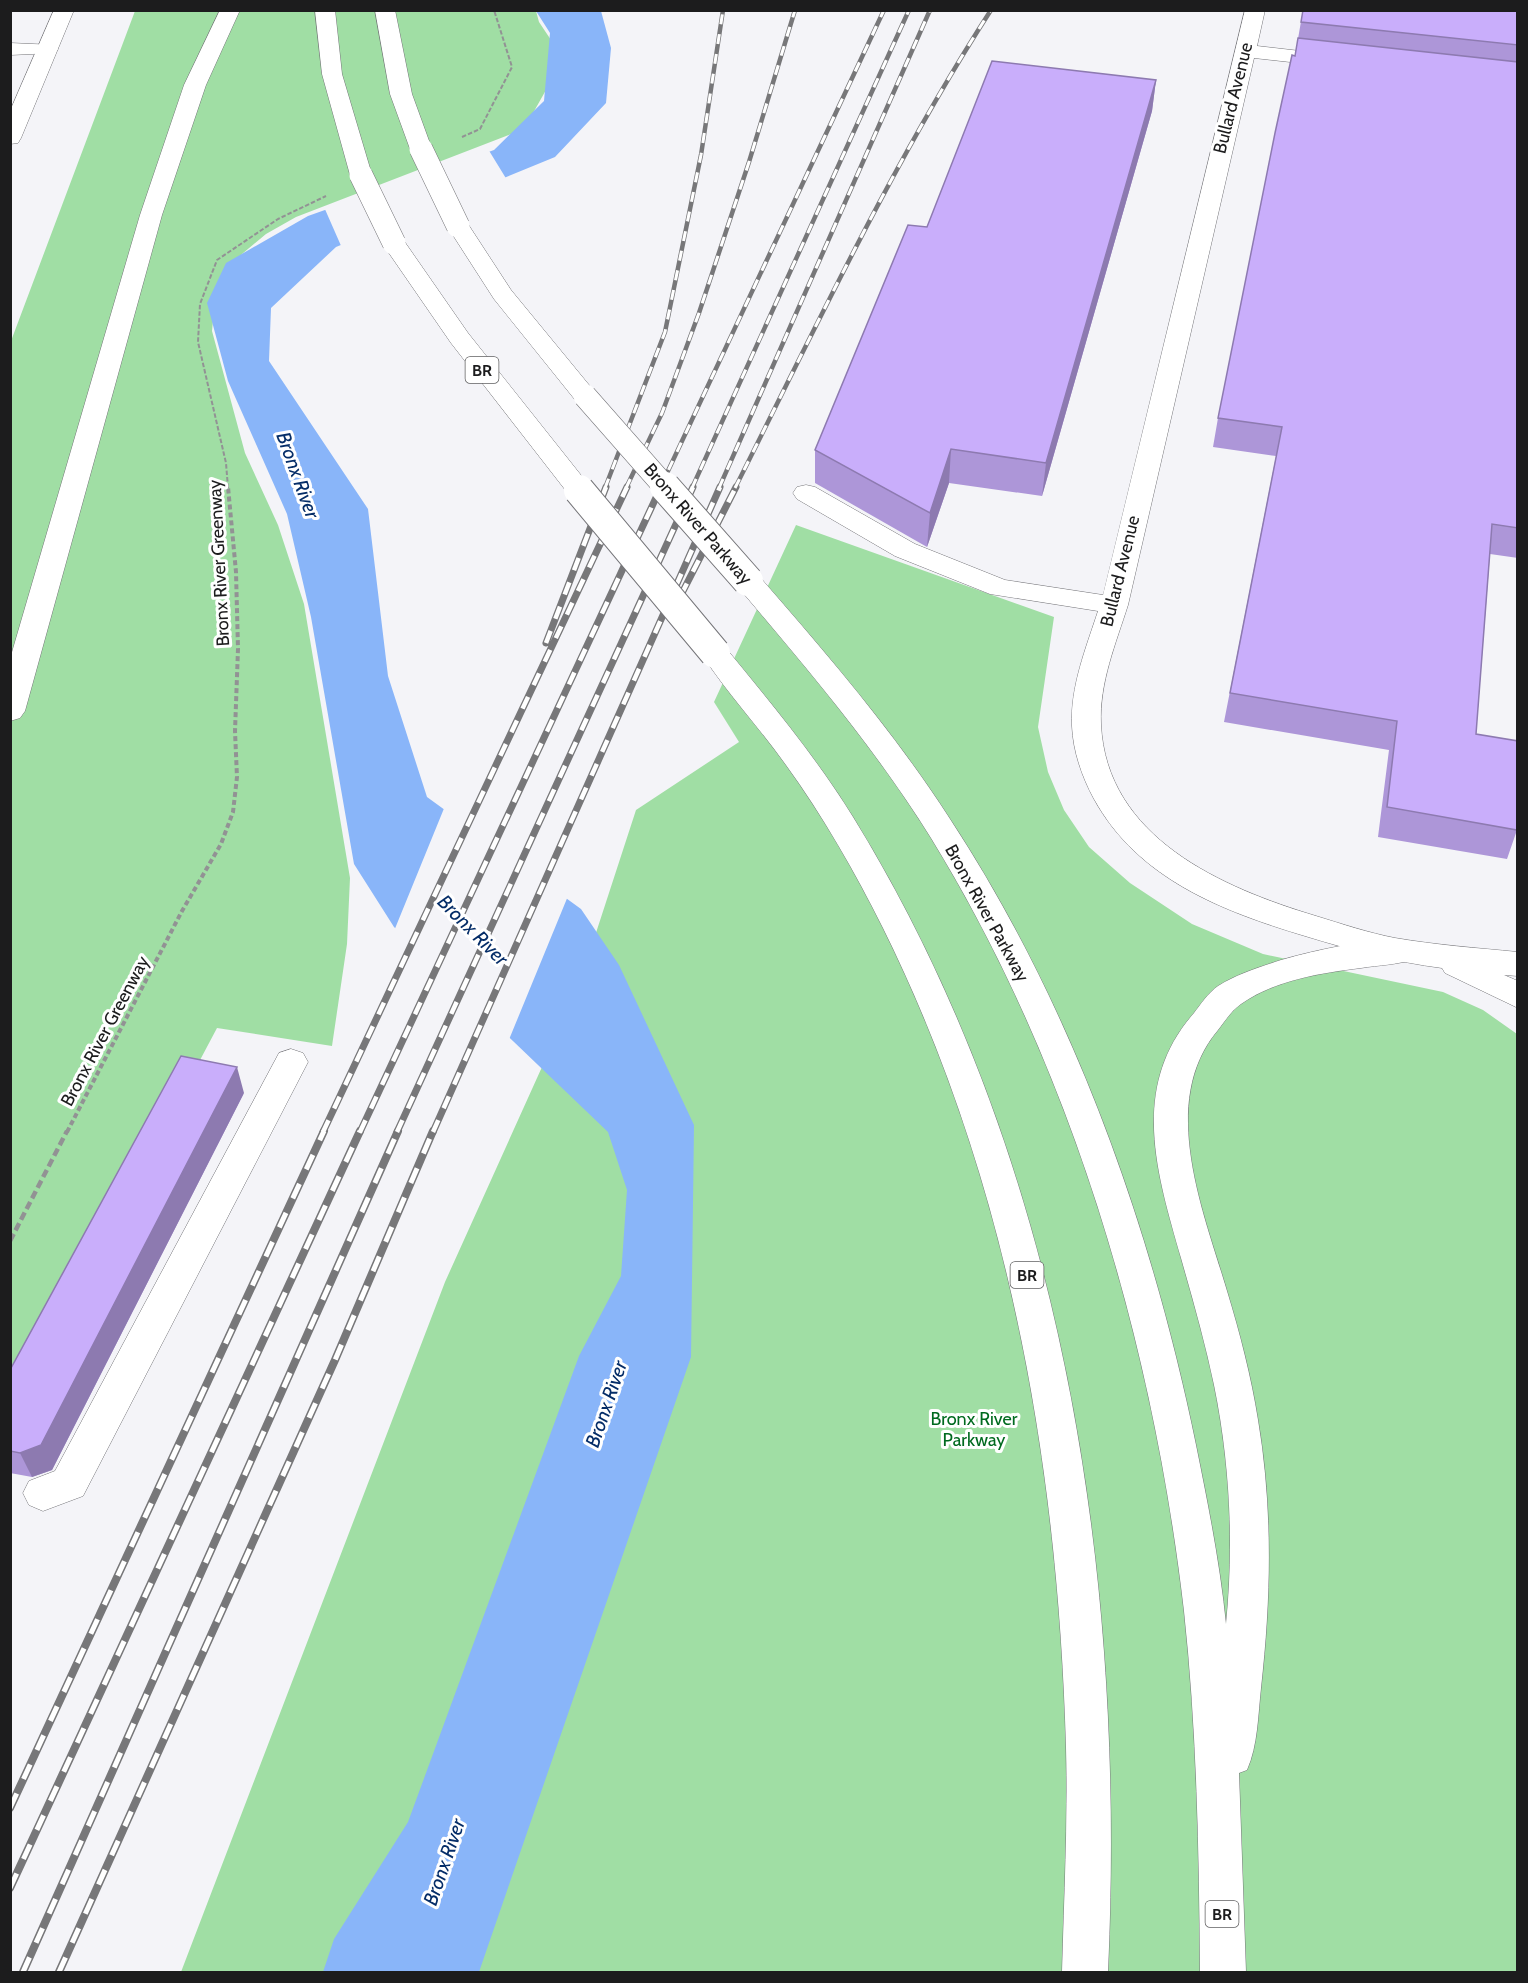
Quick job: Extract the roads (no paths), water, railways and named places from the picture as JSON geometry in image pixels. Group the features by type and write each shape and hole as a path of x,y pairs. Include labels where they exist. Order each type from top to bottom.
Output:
{"main road":[{"path":"10,138 64,10"},
{"path":"10,711 151,215 195,85 230,10"},
{"name":"BR","path":"325,10 332,74 361,176 394,243 436,309 465,348 579,490 715,653 801,763 839,820 881,893 912,950 946,1025 1004,1189 1028,1279 1050,1375 1067,1484 1086,1721 1088,1858 1084,1972"},
{"name":"Bronx River Parkway","path":"385,10 401,94 421,149 458,226 502,294 585,396 748,581 877,736 920,797 962,864 1036,1006 1106,1177 1134,1267 1162,1370 1184,1480 1201,1594 1214,1720 1222,1856 1223,1972"},
{"name":"Bullard Avenue","path":"1255,10 1114,605 1091,678 1087,710 1088,741 1106,793 1119,815 1137,838 1166,863 1195,882 1272,915 1418,952"},
{"path":"10,49 48,49"},
{"path":"1244,51 1351,63"},
{"path":"806,493 905,550 1000,588 1114,605"},
{"path":"1222,1856 1249,1597 1250,1541 1239,1420 1227,1361 1175,1169 1171,1137 1176,1074 1183,1053 1199,1029 1228,996 1266,977 1342,958 1418,952 1518,964"},
{"path":"1418,952 1518,996"},
{"path":"43,1493 69,1484 291,1062"}],"water":[{"name":"Bronx River","path":"536,11 601,11 611,48 606,103 555,157 336,247 271,308 269,361 368,509 388,676 427,797 581,909 619,965 694,1125 691,1357 479,1972 323,1972 334,1939 408,1822 579,1356 621,1276 627,1190 608,1132 394,927 354,864 311,617 287,514 228,381 207,303 226,263 308,216 494,150 544,101 550,33"}],"railway":[{"path":"605,488 665,332 701,155 723,10"},
{"path":"626,488 662,413 699,313 749,162 795,10"},
{"path":"660,488 884,10"},
{"path":"692,488 909,10"},
{"path":"719,488 930,10"},
{"path":"735,488 888,186 921,126 991,10"},
{"path":"546,643 606,487"},
{"path":"323,1132 627,487"},
{"path":"360,1132 661,487"},
{"path":"397,1132 693,487"},
{"path":"433,1132 720,487"},
{"path":"681,595 736,487"},
{"path":"10,1808 324,1131"},
{"path":"10,1888 360,1131"},
{"path":"23,1972 398,1131"},
{"path":"59,1972 335,1360 433,1131"}]}
